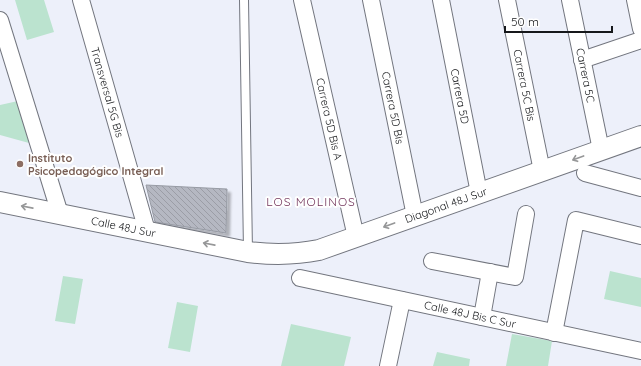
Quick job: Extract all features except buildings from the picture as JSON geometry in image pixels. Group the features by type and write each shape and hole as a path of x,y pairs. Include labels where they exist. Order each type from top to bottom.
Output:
{"street":[{"name":"Transversal 5G Bis","path":"80,0 147,231"},
{"name":"Carrera 5D Bis A","path":"302,0 356,237"},
{"name":"Carrera 5D Bis","path":"371,0 415,216"},
{"name":"Carrera 5D","path":"441,0 479,193"},
{"name":"Carrera 5C Bis","path":"507,0 542,171"},
{"name":"Carrera 5C","path":"570,0 601,150"},
{"path":"635,0 641,29"},
{"path":"0,20 60,214"},
{"path":"582,60 641,40"},
{"name":"Diagonal 48J Sur","path":"248,252 277,255 299,254 319,250 641,136"},
{"path":"585,173 641,188"},
{"name":"Calle 48J Sur","path":"0,202 248,252"},
{"path":"432,262 515,277 526,214"},
{"path":"554,333 576,220 641,236"},
{"path":"482,317 490,272"},
{"name":"Calle 48J Bis C Sur","path":"300,278 641,351"},
{"path":"388,366 402,300"}],"lane":[{"path":"244,0 248,252"}],"green space":[{"path":"15,0 44,0 54,32 27,40"},
{"path":"18,101 29,143 0,135 0,105"},
{"path":"610,271 641,278 641,307 604,299"},
{"path":"63,276 83,279 75,324 55,321"},
{"path":"177,302 198,306 190,352 168,348"},
{"path":"291,324 351,337 344,366 281,366"},
{"path":"512,334 552,341 548,366 506,366"},
{"path":"437,352 470,359 469,366 433,366"}],"place":[{"name":"Instituto Psicopedagógico Integral","path":"20,164"}],"district":[{"name":"LOS MOLINOS","path":"311,201"}]}
